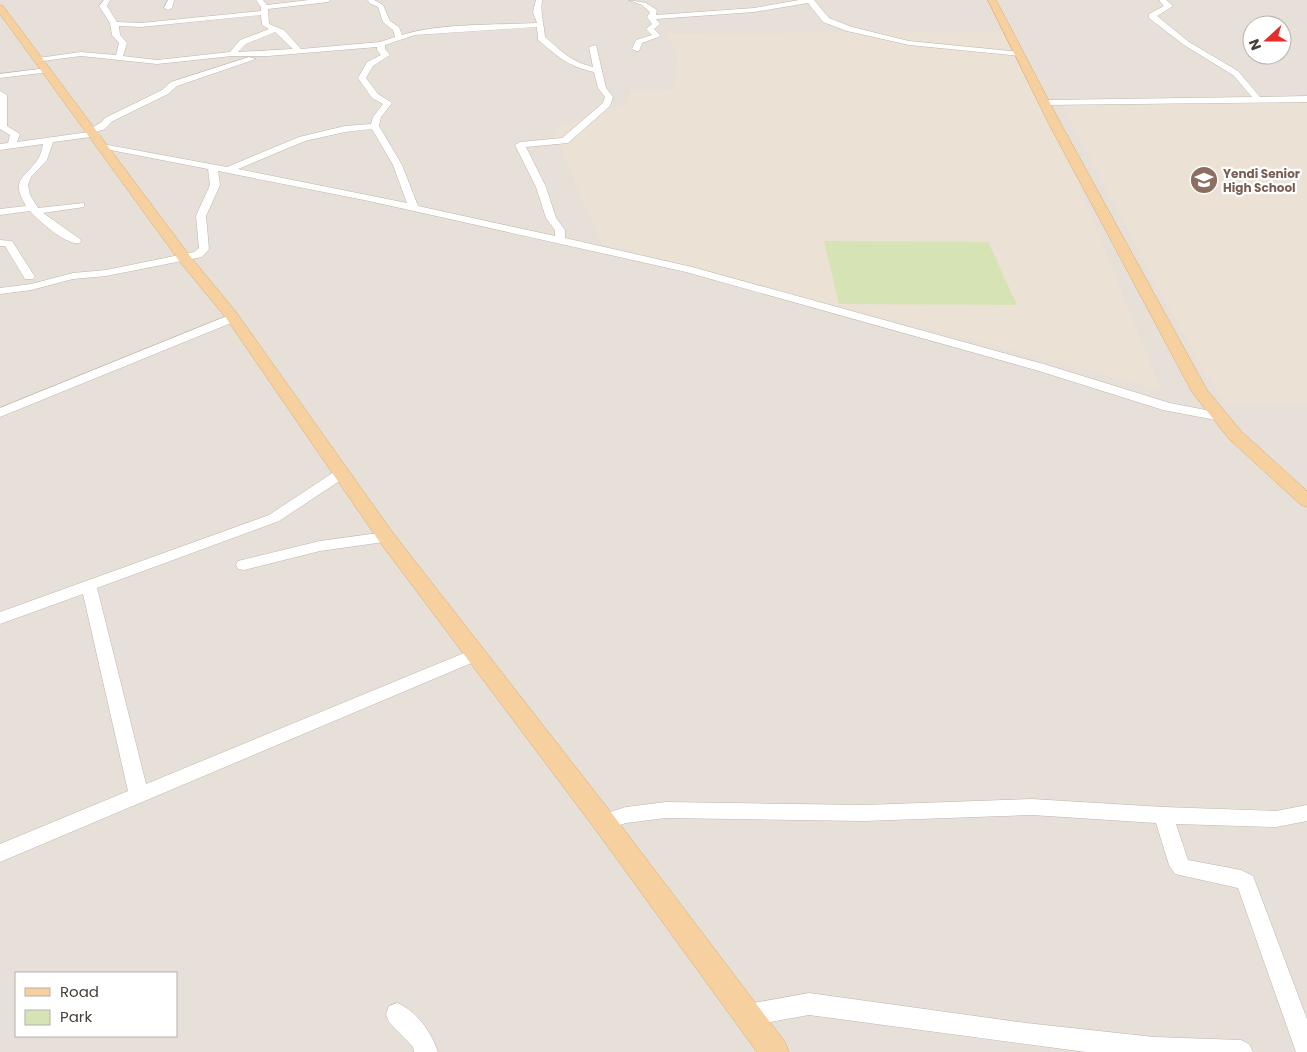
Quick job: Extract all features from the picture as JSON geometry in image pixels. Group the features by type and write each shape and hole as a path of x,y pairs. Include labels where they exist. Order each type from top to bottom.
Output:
{"main road":[{"path":"992,0 1055,124 1200,392 1235,435 1307,501"},
{"path":"0,8 185,259 232,318 386,537 604,822 775,1052"}],"street":[{"path":"107,0 103,6 111,16 116,35 123,44 119,58"},
{"path":"168,8 171,0"},
{"path":"259,0 264,10 266,25 287,37 299,51"},
{"path":"113,24 140,25 328,0"},
{"path":"372,0 371,2 381,6 387,22 396,29 399,38"},
{"path":"539,0 537,12 540,20 541,38 569,61 578,66 598,70"},
{"path":"632,0 644,4 654,12 651,16"},
{"path":"651,16 686,16 754,10 810,0 826,20 850,28 909,43 1021,54"},
{"path":"1162,0 1169,6 1152,16 1190,46 1231,68 1241,76 1257,99"},
{"path":"636,49 639,42 656,36 650,29 656,24 651,16"},
{"path":"0,76 81,54 158,62 232,54 268,54 382,44 414,33 454,29 540,26"},
{"path":"232,54 243,42 276,29"},
{"path":"382,44 381,50 386,55 370,64 362,78 376,96 388,103 377,117 375,126 390,150 410,192 413,207"},
{"path":"560,239 560,230 551,218 541,187 520,145 565,141 607,104 609,97 602,88 593,46"},
{"path":"96,136 108,120 165,92 174,84 268,54"},
{"path":"0,94 4,98 1,111 3,126 15,134 12,145"},
{"path":"1046,103 1307,99"},
{"path":"228,170 302,139 345,129 375,126"},
{"path":"0,147 96,136 228,170 413,207 688,269 1043,368 1168,407 1221,417"},
{"path":"49,140 42,162 26,177 23,190 34,210 43,221 76,241"},
{"path":"0,291 32,287 73,276 106,273 198,255 204,249 201,216 215,185 212,166"},
{"path":"0,212 80,205"},
{"path":"0,243 8,243 29,277"},
{"path":"0,413 232,318"},
{"path":"0,618 274,518 295,507 308,495 342,473"},
{"path":"244,565 320,546 386,537"},
{"path":"89,587 139,796"},
{"path":"0,853 475,655"},
{"path":"604,822 626,815 666,810 864,813 1032,807 1163,815 1276,819 1307,813"},
{"path":"1163,815 1178,865 1182,868 1241,879 1246,882 1307,1050"},
{"path":"748,1015 809,1004 1045,1036 1154,1048 1241,1052"},
{"path":"397,1014 422,1040 426,1052"}],"shaded area":[{"path":"0,0 1307,0 1307,1052 0,1052"},
{"path":"1004,31 1080,188 1161,390 601,243 556,137 555,129 627,103 631,89 673,90 678,56 666,34"},
{"name":"Yendi Senior High School","path":"1212,101 1307,102 1307,405 1226,405 1203,369 1141,256 1062,104"}],"green space":[{"path":"824,241 988,242 1017,305 839,304"}],"place":[{"name":"Yendi Senior High School","path":"1204,180"}]}
